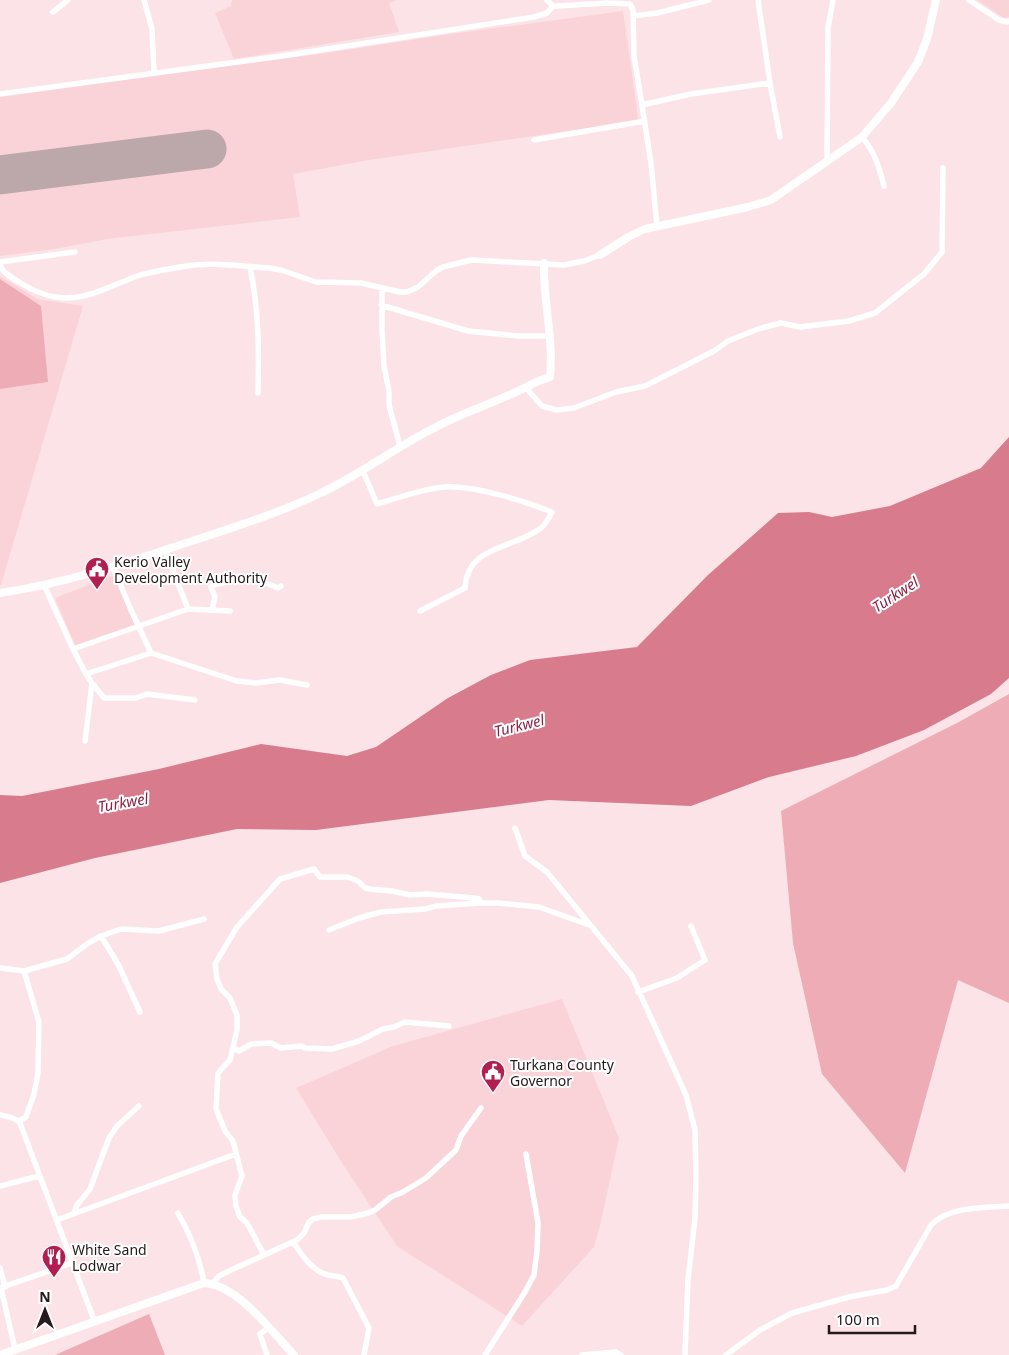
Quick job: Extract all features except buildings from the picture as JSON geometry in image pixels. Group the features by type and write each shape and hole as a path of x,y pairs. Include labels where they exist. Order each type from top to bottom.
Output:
{"street":[{"path":"53,12 68,0"},
{"path":"144,0 152,29 154,72"},
{"path":"548,0 553,6"},
{"path":"634,16 657,13 709,0"},
{"path":"758,0 780,137"},
{"path":"827,161 828,28 833,0"},
{"path":"75,252 0,264 2,270 28,287 51,298 60,299 79,298 138,276 160,270 196,265 281,270 316,282 361,283 396,292 407,292 418,287 443,266 472,260 564,265 600,255 630,236 657,226 740,209 771,200 862,137 891,103 918,62 927,39 936,0"},
{"path":"969,0 999,20 1009,21"},
{"path":"0,94 282,56 510,21 547,13 553,6 630,4 634,16 634,56 645,121 657,226"},
{"path":"642,105 691,94 770,83"},
{"path":"534,140 645,121"},
{"path":"862,137 876,158 884,186"},
{"path":"526,388 542,406 556,410 574,408 616,392 645,386 714,351 728,341 758,329 781,323 800,327 849,321 875,313 924,274 942,252 943,168"},
{"path":"0,593 44,585 113,567 260,517 320,494 363,471 400,446 438,426 550,377 552,360 551,336 545,299 544,264"},
{"path":"250,267 257,307 259,340 258,393"},
{"path":"382,288 383,351 389,391 389,405 400,446"},
{"path":"381,305 468,331 519,336 551,336"},
{"path":"363,471 377,504 444,487 485,492 552,512 542,528 524,538 487,553 474,562 467,573 465,588 420,611"},
{"path":"165,550 188,609"},
{"path":"113,567 151,652"},
{"path":"212,610 215,597 211,587 214,584 245,578 258,580 278,588 281,586"},
{"path":"44,585 73,650 86,674 104,698 136,698 147,694 195,700"},
{"path":"73,650 188,609 230,611"},
{"path":"86,674 151,652 237,681 280,680 307,685"},
{"path":"85,741 92,683"},
{"path":"515,828 525,856 547,872 632,976 686,1095 695,1130 696,1171 695,1218 688,1280 685,1355"},
{"path":"264,1255 247,1223 240,1218 236,1206 235,1195 242,1176 233,1141 225,1131 216,1110 218,1073 230,1060 237,1030 237,1015 230,998 221,989 215,964 238,927 280,879 314,869 320,877 347,877 358,881 365,888 392,891 410,896 427,894 474,898 479,899 481,903"},
{"path":"329,930 359,918 381,912 481,903 539,907 589,925"},
{"path":"0,968 24,972 67,959 100,936 120,929 158,930 204,919"},
{"path":"638,992 676,978 705,960 691,926"},
{"path":"100,936 118,964 140,1012"},
{"path":"19,1121 26,1117 28,1112 38,1073 39,1022 24,972"},
{"path":"233,1048 239,1051 251,1044 271,1043 282,1048 302,1046 305,1048 332,1049 359,1041 383,1029 405,1022 449,1026"},
{"path":"74,1214 76,1205 90,1189 109,1138 138,1106"},
{"path":"213,1283 219,1276 293,1242 302,1235 307,1225 313,1219 320,1217 351,1217 368,1213 375,1210 390,1197 403,1192 426,1178 456,1150 461,1136 481,1108"},
{"path":"0,1115 19,1121 94,1320"},
{"path":"57,1220 236,1154"},
{"path":"485,1355 534,1275 538,1223 526,1154"},
{"path":"0,1186 39,1176"},
{"path":"726,1355 760,1330 792,1313 849,1297 887,1290 896,1286 931,1225 938,1218 977,1208 1009,1206"},
{"path":"178,1213 188,1234 202,1272 204,1283"},
{"path":"293,1242 316,1269 328,1276 335,1275 343,1278 370,1328 364,1355"},
{"path":"2,1288 72,1263"},
{"path":"0,1268 2,1288 15,1349"},
{"path":"0,1355 94,1320 204,1283 213,1283 231,1292 294,1355"},
{"path":"267,1355 260,1334 268,1328"},
{"path":"582,1355 616,1352 621,1355"}],"shaded area":[{"path":"232,0 397,0 389,3 399,32 234,59 215,13 231,6"},
{"path":"978,0 1009,0 1009,17 1004,18"},
{"path":"623,11 637,109 638,120 636,121 369,160 293,174 300,217 107,239 55,249 0,256 0,96 312,55"},
{"path":"0,276 38,299 83,306 1,585 0,585"},
{"path":"0,279 41,306 48,382 0,389"},
{"path":"114,575 137,626 76,647 55,598"},
{"path":"1009,694 1009,1003 958,980 905,1173 822,1074 793,943 781,811 957,723"},
{"path":"562,999 619,1138 594,1247 522,1326 397,1246 342,1163 296,1088 393,1046"},
{"path":"149,1314 165,1355 55,1355"}],"water":[{"name":"Turkwel","path":"1009,437 1009,678 991,694 924,730 856,756 769,777 691,806 549,800 316,830 237,829 95,858 0,883 0,795 22,796 159,769 261,744 347,756 376,747 448,698 491,675 530,660 637,647 708,575 778,513 809,512 832,517 890,506 981,468"}],"runway":[{"path":"0,175 207,149"}],"place":[{"name":"Kerio Valley Development Authority","path":"97,590"},
{"name":"Turkana County Governor","path":"493,1093"},
{"name":"White Sand Lodwar","path":"54,1278"}]}
